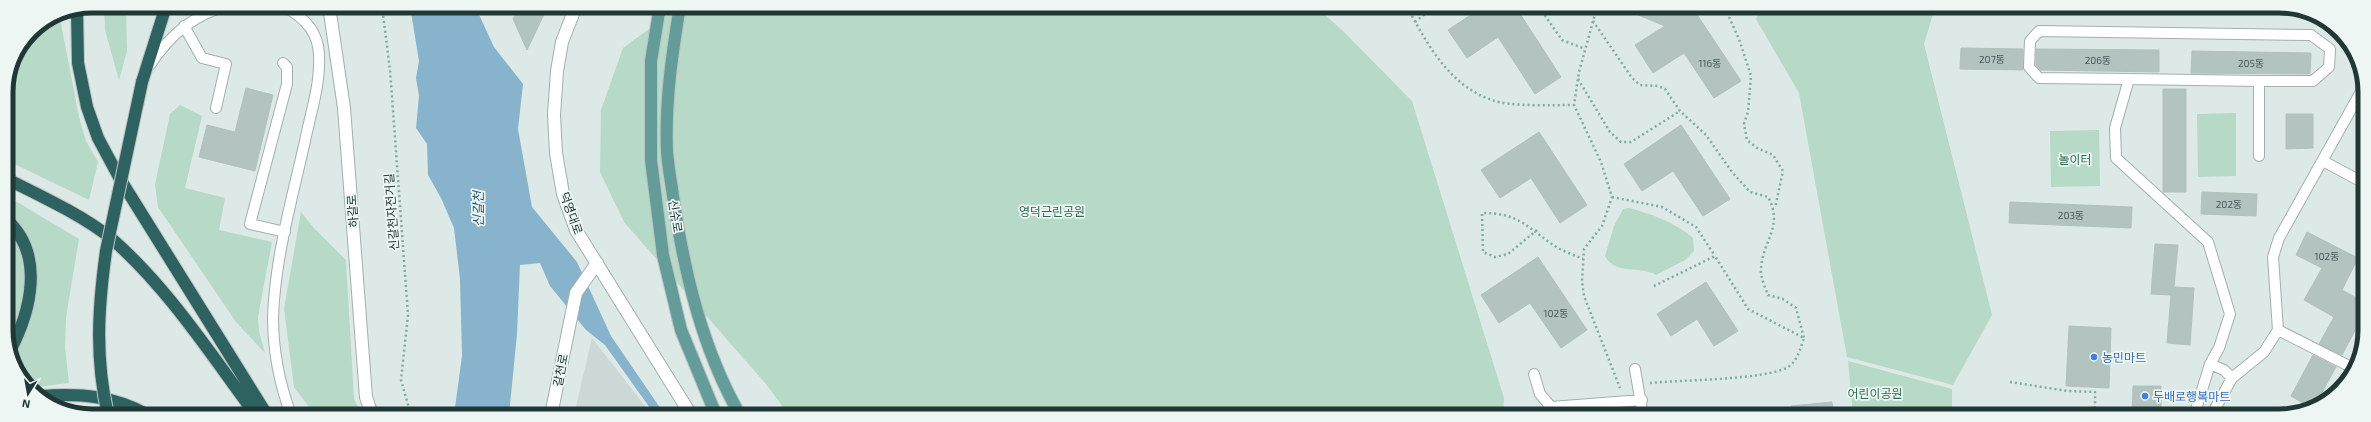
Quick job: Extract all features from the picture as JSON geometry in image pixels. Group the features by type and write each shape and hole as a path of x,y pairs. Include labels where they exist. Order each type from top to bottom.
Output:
{"highway":[{"path":"107,409 100,372 98,335 102,278 106,251 144,77 164,13"},
{"path":"78,15 78,64 87,106 98,138 120,179 263,409"},
{"path":"13,182 58,204 111,239 172,303 252,409"},
{"path":"13,226 25,246 31,268 32,289 28,311 14,341"},
{"path":"49,396 69,394 96,396 122,402 136,409"}],"main road":[{"name":"신수로","path":"659,13 651,61 651,160 663,255 681,330 713,409"},
{"name":"신수로","path":"679,13 669,68 667,151 678,230 696,309 728,395 736,409"}],"street":[{"name":"하갈로","path":"330,13 344,108 366,397 370,409"},
{"name":"덕영대로","path":"573,13 562,42 557,71 554,116 556,153 564,194 576,230 687,409"},
{"name":"갈천로","path":"552,409 568,324 576,294 597,263"}],"lane":[{"path":"144,77 169,39 184,26 209,13"},
{"path":"289,409 284,397 273,318 285,232 315,93 319,61 318,45 312,30 301,16 296,13"},
{"path":"184,26 202,58 226,64 216,108"},
{"path":"2039,31 2311,35 2330,50 2329,67 2313,81 2259,82 2128,79 2039,78 2029,66 2030,41 2039,31"},
{"path":"283,63 287,67 287,84 250,224 285,232"},
{"path":"2128,79 2115,128 2116,158 2208,242 2230,314 2219,348 2210,364 2196,409"},
{"path":"2259,82 2259,156"},
{"path":"2215,409 2232,378 2264,352 2278,330 2273,257 2279,238 2358,97"},
{"path":"2323,161 2358,180"},
{"path":"2278,330 2349,366"},
{"path":"2210,364 2224,370 2232,378"},
{"path":"1635,369 1643,409"},
{"path":"1534,374 1540,394 1552,407 1642,400"}],"path":[{"name":"신갈천자전거길","path":"383,13 390,70 408,316 401,380 409,409"},
{"path":"1412,13 1415,22 1447,72 1471,90 1493,101 1574,105"},
{"path":"1415,22 1426,13"},
{"path":"1544,13 1562,40 1585,49"},
{"path":"1595,13 1578,78 1574,105 1601,162 1612,197 1602,226 1584,249 1582,281 1584,296 1624,401"},
{"path":"1639,384 1767,374 1788,367 1798,354 1804,338 1796,308 1783,299 1768,295 1764,285 1761,268 1775,223 1774,209 1783,171 1773,155 1747,140 1744,124 1748,112 1751,76 1729,13"},
{"path":"1593,21 1632,78 1640,85 1658,86 1665,89 1680,111 1706,135 1732,172 1750,192 1768,197 1774,209"},
{"path":"1578,78 1610,132 1621,142 1631,142 1680,111"},
{"path":"1612,197 1662,207 1696,227 1748,309 1804,338"},
{"path":"1536,230 1508,254 1495,257 1484,252 1482,213 1497,213 1517,219 1536,230 1549,242 1583,258"},
{"path":"1652,287 1715,256"},
{"path":"2010,382 2068,391 2095,392 2095,409"}],"shaded area":[{"path":"592,338 647,409 575,409"}],"green space":[{"path":"104,13 126,13 127,51 119,80 105,30"},
{"name":"영덕근린공원","path":"670,13 1323,13 1344,32 1412,101 1504,398 1503,409 785,409 766,384 624,222 600,172 601,110 623,48"},
{"path":"1758,13 1933,13 1924,44 1992,315 1953,385 1847,357 1799,93 1756,19"},
{"path":"60,20 79,117 86,141 98,162 89,200 13,163 13,92 19,62 26,48 36,36 48,26"},
{"path":"180,105 202,116 185,188 225,198 219,230 272,242 258,317 259,332 265,353 236,322 158,207 155,185 170,114"},
{"path":"2236,113 2236,176 2198,177 2197,114"},
{"name":"놀이터","path":"2099,130 2100,186 2051,187 2050,131"},
{"path":"13,200 79,239 66,317 65,348 69,383 48,386 48,374 26,374 17,355 13,330"},
{"path":"1629,208 1662,219 1678,227 1693,238 1694,251 1685,260 1656,275 1650,272 1615,266 1605,256 1614,226 1623,209"},
{"path":"301,212 314,228 346,260 354,399 359,409 310,409 294,387 284,309"},
{"name":"어린이공원","path":"1848,361 1952,389 1952,409 1852,409"}],"water":[{"name":"신갈천","path":"411,13 478,13 494,47 523,84 518,129 532,207 577,262 611,336 661,409 651,409 605,345 586,330 550,286 540,263 520,265 517,334 510,409 455,409 462,356 460,279 454,228 441,198 428,175 427,144 416,128 419,96 416,78 419,61"}],"building":[{"path":"516,13 545,13 527,50 513,19"},
{"path":"1474,13 1520,13 1561,77 1535,94 1498,37 1467,58 1448,30"},
{"path":"1634,13 1696,13 1741,81 1714,98 1684,53 1653,73 1635,45 1665,26"},
{"path":"1961,48 2023,49 2023,70 1960,69"},
{"path":"2036,49 2159,50 2159,72 2040,70 2036,65"},
{"path":"2192,51 2311,53 2310,74 2191,73"},
{"path":"246,88 273,95 255,171 199,157 207,125 235,132"},
{"path":"2163,89 2186,89 2186,192 2163,192"},
{"path":"2286,114 2313,114 2313,148 2286,149"},
{"path":"1681,125 1730,199 1703,216 1673,171 1642,191 1624,164"},
{"path":"1539,132 1587,205 1560,223 1531,178 1500,198 1481,170"},
{"path":"2202,192 2257,194 2256,216 2201,214"},
{"path":"2010,202 2132,207 2131,228 2009,223"},
{"path":"2307,232 2358,258 2342,290 2358,299 2358,325 2342,355 2319,344 2334,317 2304,300 2322,268 2296,255"},
{"path":"2155,244 2178,245 2174,287 2194,288 2190,345 2167,343 2171,295 2151,294"},
{"path":"1538,257 1587,330 1561,348 1530,303 1499,323 1481,295"},
{"path":"1706,282 1738,331 1714,346 1697,319 1671,336 1657,314"},
{"path":"2069,326 2111,328 2109,388 2066,386"},
{"path":"2313,355 2336,367 2319,398 2305,404 2291,396"},
{"path":"2133,386 2161,386 2161,409 2132,409"},
{"path":"1832,402 1833,409 1791,409 1791,406"}],"place":[{"name":"농민마트","path":"2094,357"},
{"name":"두배로행복마트","path":"2145,396"}]}
